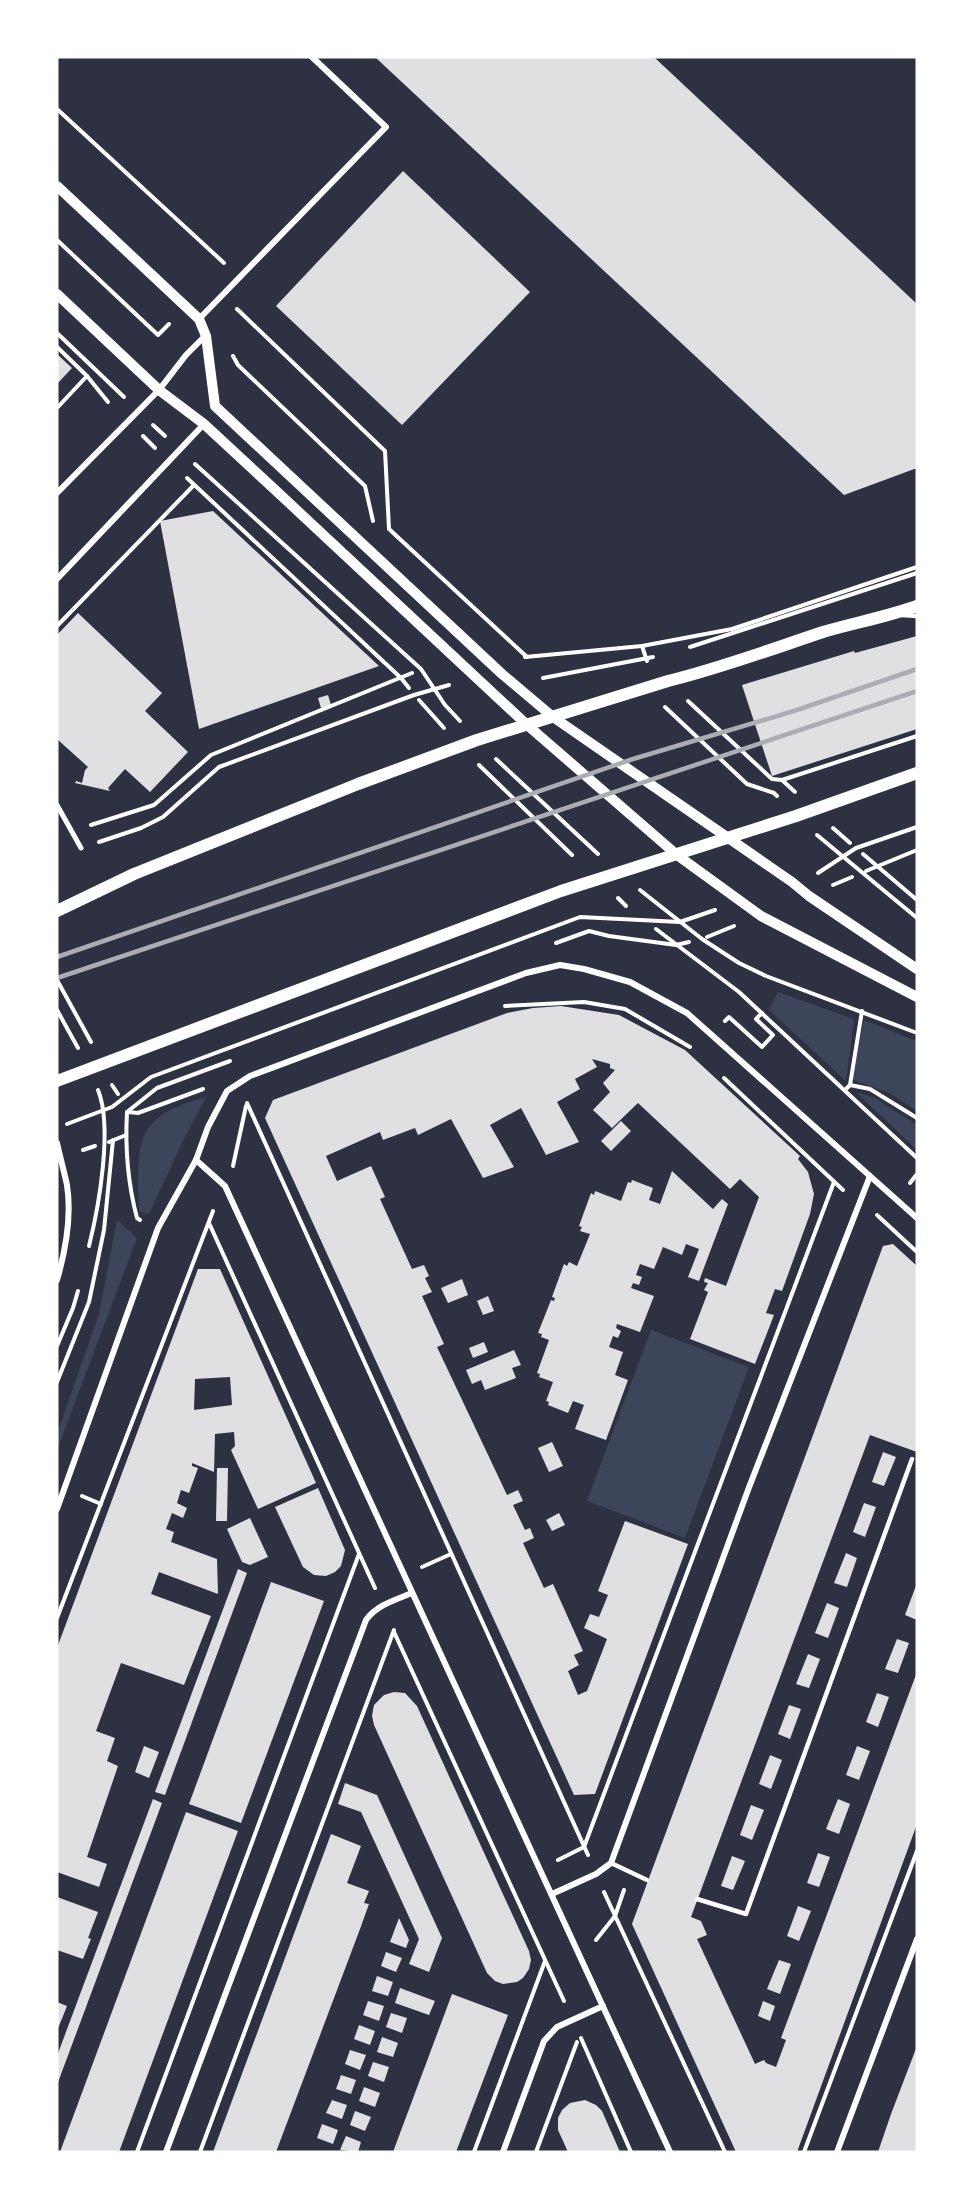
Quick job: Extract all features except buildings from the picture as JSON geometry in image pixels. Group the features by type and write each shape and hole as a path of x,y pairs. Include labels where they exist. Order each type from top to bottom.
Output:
{"main road":[{"path":"57,911 134,874 358,784 460,746 668,681 700,674 738,659 856,622 892,615 917,606"},
{"path":"57,1081 561,891 727,839 917,773"}],"street":[{"path":"199,319 386,127 312,57"},
{"path":"57,186 199,319 206,336 215,406 502,674 553,717 917,969"},
{"path":"57,294 159,390 204,424 526,724 677,855 761,916 917,997"},
{"path":"57,493 159,390 186,355 206,336"},
{"path":"57,579 204,424"},
{"path":"57,805 81,848"},
{"path":"57,1509 159,1228 196,1160 208,1127 227,1091 250,1076 526,973 560,965 630,982 687,1013 917,1218"},
{"path":"57,1143 67,1185 69,1208 67,1238 57,1280"},
{"path":"196,1160 225,1186 670,2152"},
{"path":"552,1894 596,1874 610,1863 764,1450 870,1176"},
{"path":"166,2152 366,1620 382,1605 412,1593"},
{"path":"837,2152 917,1940"},
{"path":"503,2152 544,2041 557,2027 603,2006"}],"lane":[{"path":"892,615 917,616"},
{"path":"697,1899 746,1914 912,1460"},
{"path":"610,1863 648,1880"}],"path":[{"path":"57,109 227,266 210,283 385,451 389,529 527,657"},
{"path":"57,240 158,336 186,307"},
{"path":"57,333 179,450 421,669 445,705 462,723"},
{"path":"57,347 87,376 108,402"},
{"path":"228,347 238,366 365,486 374,524"},
{"path":"57,408 87,376"},
{"path":"138,431 163,456"},
{"path":"187,477 409,688"},
{"path":"57,626 194,484"},
{"path":"517,658 642,646 732,629 917,567"},
{"path":"679,650 917,573"},
{"path":"538,679 657,656"},
{"path":"73,831 154,805 211,755 412,673"},
{"path":"81,848 141,828 163,817 219,767 435,688"},
{"path":"419,700 447,732"},
{"path":"687,700 772,779 782,780 917,736"},
{"path":"489,752 593,849"},
{"path":"472,758 572,855"},
{"path":"782,780 800,797"},
{"path":"828,823 850,843"},
{"path":"818,873 856,848 917,827"},
{"path":"866,871 917,850"},
{"path":"863,854 917,900"},
{"path":"827,888 852,877"},
{"path":"636,886 702,939 739,963 766,976 917,1033"},
{"path":"81,1119 105,1110 151,1077 580,917 680,921 723,908"},
{"path":"707,937 737,924"},
{"path":"656,930 762,1012 917,1158"},
{"path":"57,980 92,1046"},
{"path":"496,1010 507,1005 584,1002 626,1009 695,1051 713,1034"},
{"path":"57,1010 79,1050"},
{"path":"846,1089 850,1085 862,1011"},
{"path":"743,1030 762,1047 773,1035 756,1019 762,1012"},
{"path":"721,1075 850,1196"},
{"path":"95,1085 105,1110"},
{"path":"850,1085 870,1089 917,1118"},
{"path":"133,1201 126,1135 127,1111 138,1113 192,1092"},
{"path":"239,1097 246,1102 592,1864"},
{"path":"246,1102 256,1098"},
{"path":"57,1618 233,1166 246,1102"},
{"path":"57,1382 89,1302 104,1230 111,1141 126,1135"},
{"path":"83,1150 95,1146"},
{"path":"555,1862 584,1847 834,1182"},
{"path":"870,1209 917,1252"},
{"path":"209,1223 376,1593"},
{"path":"76,1494 101,1504"},
{"path":"137,2152 359,1554"},
{"path":"418,1568 451,1554"},
{"path":"390,1623 566,2005"},
{"path":"200,2152 394,1630"},
{"path":"804,2152 917,1851"},
{"path":"600,1883 725,2152"},
{"path":"591,1946 615,1916"},
{"path":"474,2152 546,1960"},
{"path":"536,2152 579,2033 632,2152"}],"shaded area":[{"path":"778,992 854,1019 846,1081 769,1010"},
{"path":"864,1020 917,1041 917,1111 891,1094 851,1079"},
{"path":"856,1092 875,1098 917,1125 917,1150"},
{"path":"206,1097 149,1214 139,1211 138,1168 144,1136 152,1124 164,1114"},
{"path":"117,1220 137,1238 57,1450 57,1434 99,1314"},
{"path":"651,1330 749,1367 685,1538 587,1501"}],"railway":[{"path":"57,957 633,759 794,711 917,669"},
{"path":"57,978 917,691"}]}
